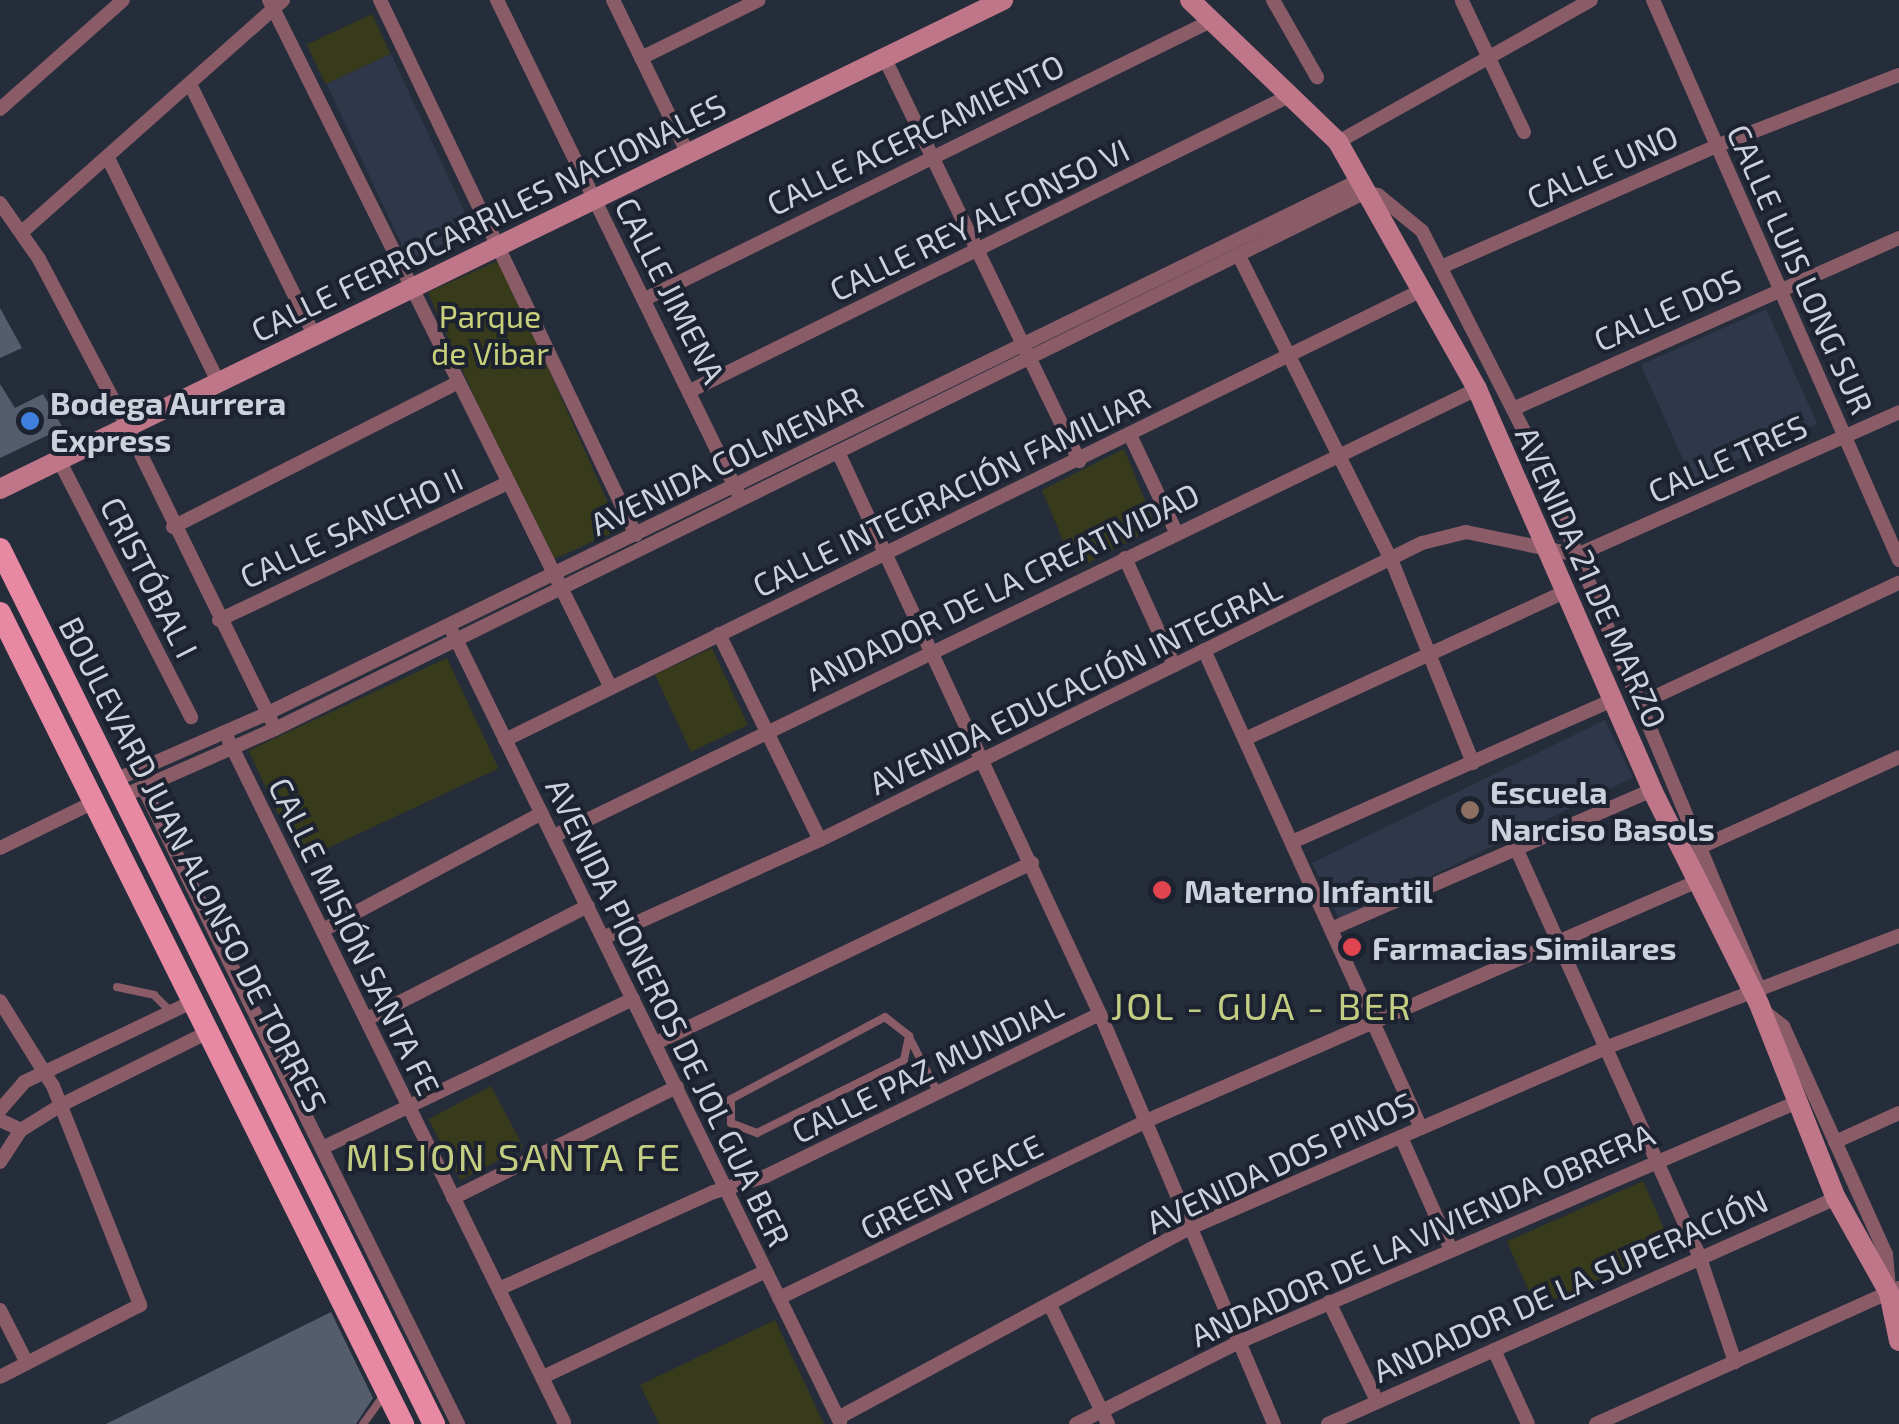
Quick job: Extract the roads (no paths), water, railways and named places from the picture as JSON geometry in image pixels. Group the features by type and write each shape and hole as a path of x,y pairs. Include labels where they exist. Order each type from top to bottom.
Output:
{"main road":[{"name":"BOULEVARD JUAN ALONSO DE TORRES","path":"0,548 127,788 434,1424"},
{"name":"BOULEVARD JUAN ALONSO DE TORRES","path":"0,614 196,1000 403,1424"}],"street":[{"path":"0,108 123,0"},
{"path":"380,0 636,535"},
{"name":"CALLE JIMENA","path":"497,0 593,199 692,390 738,493"},
{"path":"612,0 687,152"},
{"path":"641,58 760,0"},
{"name":"AVENIDA 21 DE MARZO","path":"1190,0 1338,142 1477,389 1652,790 1757,999 1795,1103 1836,1198 1896,1294 1899,1342"},
{"path":"1273,0 1317,77"},
{"path":"1338,142 1591,0"},
{"name":"CALLE LUIS LONG SUR","path":"1652,0 1899,560"},
{"name":"CALLE FERROCARRILES NACIONALES","path":"0,490 1000,1"},
{"path":"1462,2 1524,132"},
{"path":"22,232 190,84 275,3 553,581 611,688"},
{"name":"CALLE ACERCAMIENTO","path":"645,299 930,154 1211,21"},
{"path":"884,58 1023,355 1079,461"},
{"name":"CALLE UNO","path":"1441,267 1716,146 1899,75"},
{"path":"190,84 314,335"},
{"name":"CALLE REY ALFONSO VI","path":"692,390 1289,96"},
{"path":"108,158 218,384"},
{"path":"1360,187 1378,194 1413,218 1513,409 1703,846 1757,999 1783,1026 1886,1254 1896,1294 1596,1424"},
{"name":"AVENIDA COLMENAR","path":"553,581 636,535 838,452 1023,355 1239,256 1360,187"},
{"name":"AVENIDA COLMENAR","path":"127,788 228,740 268,714 738,493 1360,187"},
{"path":"0,203 22,232 129,430 275,728"},
{"name":"CALLE DOS","path":"1513,409 1899,238"},
{"path":"1239,256 1391,559 1473,763"},
{"name":"CALLE INTEGRACIÓN FAMILIAR","path":"505,740 1422,290"},
{"path":"173,526 456,383"},
{"name":"ANDADOR DE LA CREATIVIDAD","path":"554,836 1340,452 1477,389"},
{"name":"CALLE TRES","path":"1577,555 1899,412"},
{"path":"1130,435 1176,532"},
{"path":"838,452 935,651 1100,1014 1274,1424"},
{"name":"CRISTÓBAL I","path":"60,462 191,716"},
{"name":"CALLE SANCHO II","path":"219,620 506,484"},
{"name":"AVENIDA EDUCACIÓN INTEGRAL","path":"605,937 820,840 1443,535 1466,532 1577,555"},
{"path":"1125,558 1174,666"},
{"path":"1639,704 1899,583"},
{"path":"1247,738 1567,591"},
{"name":"AVENIDA COLMENAR","path":"127,788 228,740 275,728 451,631"},
{"name":"AVENIDA PIONEROS DE JOL GUA BER","path":"451,631 605,937 839,1421"},
{"path":"719,634 820,840"},
{"path":"1204,650 1421,1128"},
{"path":"1292,842 1613,700"},
{"name":"CALLE MISIÓN SANTA FE","path":"228,740 453,1198 502,1288 564,1422"},
{"path":"1703,846 1899,757"},
{"path":"127,788 322,1148 458,1424"},
{"path":"1331,929 1652,790"},
{"path":"0,848 96,801"},
{"path":"323,930 542,813"},
{"path":"1516,848 1700,1258 1735,1362"},
{"path":"656,1044 1032,863"},
{"name":"GREEN PEACE","path":"779,1298 1146,1121 1374,1026 1698,881"},
{"path":"368,1019 588,906"},
{"name":"AVENIDA DOS PINOS","path":"839,1421 1190,1228 1605,1048 1757,999 1899,936"},
{"path":"322,1148 633,999"},
{"path":"0,1110 44,1071 196,1000"},
{"path":"0,1001 61,1105 140,1305 0,1377"},
{"name":"CALLE PAZ MUNDIAL","path":"502,1288 727,1186 766,1176 1100,1014"},
{"path":"0,1162 21,1130 61,1105 210,1031"},
{"path":"453,1198 677,1086"},
{"name":"ANDADOR DE LA VIVIENDA OBRERA","path":"1076,1424 1105,1417 1239,1342 1795,1103"},
{"path":"1835,1142 1899,1113"},
{"path":"0,1120 21,1130"},
{"path":"1401,1137 1450,1250"},
{"name":"ANDADOR DE LA SUPERACIÓN","path":"1328,1424 1836,1198"},
{"path":"543,1377 766,1271"},
{"path":"1329,1302 1376,1401"},
{"path":"1051,1307 1105,1417"},
{"path":"0,1310 26,1363"},
{"path":"1494,1350 1528,1424"}],"lane":[{"path":"117,987 154,995 172,1013"},
{"path":"909,1036 904,1060 757,1133 731,1123 730,1099 878,1019 895,1020 909,1036 938,1093"},
{"path":"363,1424 387,1390"}],"place":[{"name":"Bodega Aurrera Express","path":"30,421"},
{"name":"Escuela Narciso Basols","path":"1470,810"},
{"name":"Materno Infantil","path":"1162,890"},
{"name":"Farmacias Similares","path":"1352,947"}],"district":[{"name":"JOL - GUA - BER","path":"1262,1006"},
{"name":"MISION SANTA FE","path":"514,1157"}],"park label":[{"name":"Parque de Vibar","path":"490,334"}]}
